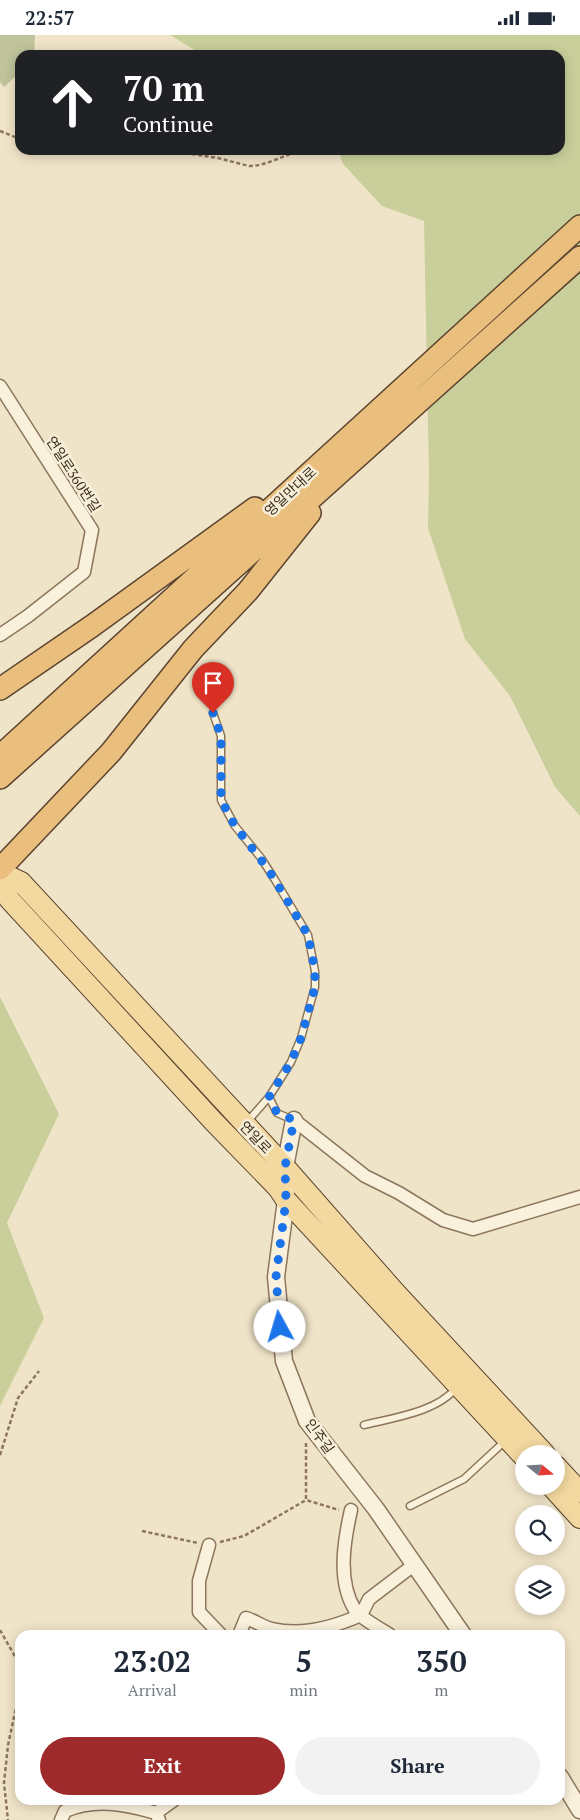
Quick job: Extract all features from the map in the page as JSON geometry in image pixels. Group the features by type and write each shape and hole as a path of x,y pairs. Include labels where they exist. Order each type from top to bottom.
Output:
{"highway":[{"name":"영일만대로","path":"0,778 339,460 580,226"},
{"name":"영일만대로","path":"0,756 339,460 506,326 580,257"},
{"path":"0,689 339,460"},
{"path":"0,869 111,752 193,649 248,591 339,460"}],"main road":[{"name":"연일로","path":"0,872 21,882 244,1125 285,1167 395,1292 537,1445"},
{"name":"연일로","path":"0,877 9,899 206,1114 278,1188 286,1200 515,1447"},
{"path":"565,1476 580,1492"},
{"path":"559,1495 580,1517"}],"street":[{"name":"연일로360번길","path":"0,386 92,530 84,572 28,617 0,635"},
{"name":"인주길","path":"294,1120 285,1167 286,1200 276,1277 284,1361 307,1421 376,1509 460,1630"},
{"path":"294,1120 365,1176 399,1193 443,1220 473,1229 580,1197"},
{"path":"351,1510 344,1542 346,1586 355,1611 383,1630"},
{"path":"209,1545 199,1581 200,1612 216,1630"},
{"path":"311,1630 341,1623 361,1615 369,1599 415,1564"},
{"path":"241,1630 246,1618 272,1629 290,1630"},
{"path":"565,1785 580,1809"},
{"path":"61,1820 65,1811 78,1805"},
{"path":"116,1805 157,1817 169,1805"}],"lane":[{"path":"213,713 221,736 221,800 235,826 261,858 308,935 315,971 315,987 301,1038 291,1062 269,1097 244,1125"},
{"path":"269,1097 277,1113 294,1120"},
{"path":"364,1425 417,1412 449,1397 458,1385"},
{"path":"410,1506 464,1479 507,1439"}],"path":[{"path":"0,131 15,137"},
{"path":"199,155 259,166 287,155"},
{"path":"0,1455 18,1398 39,1371"},
{"path":"306,1500 307,1421"},
{"path":"142,1531 209,1545 244,1536 306,1500 343,1511 351,1510"},
{"path":"0,1630 15,1656"},
{"path":"8,1820 4,1783 8,1745 15,1715"}],"green space":[{"path":"0,35 35,35 34,50 15,50 15,77 4,87 0,82"},
{"path":"170,35 580,35 580,816 555,787 510,696 465,639 428,528 429,473 424,221 382,206 343,164 340,155 565,155 565,50 195,50"},
{"path":"0,997 59,1114 7,1223 44,1318 0,1406"}],"route":[{"path":"213,713 221,736 221,800 235,826 261,858 308,935 315,971 315,987 301,1038 291,1062 269,1097 277,1113 294,1120 285,1167 286,1200 276,1277 280,1327"}]}
